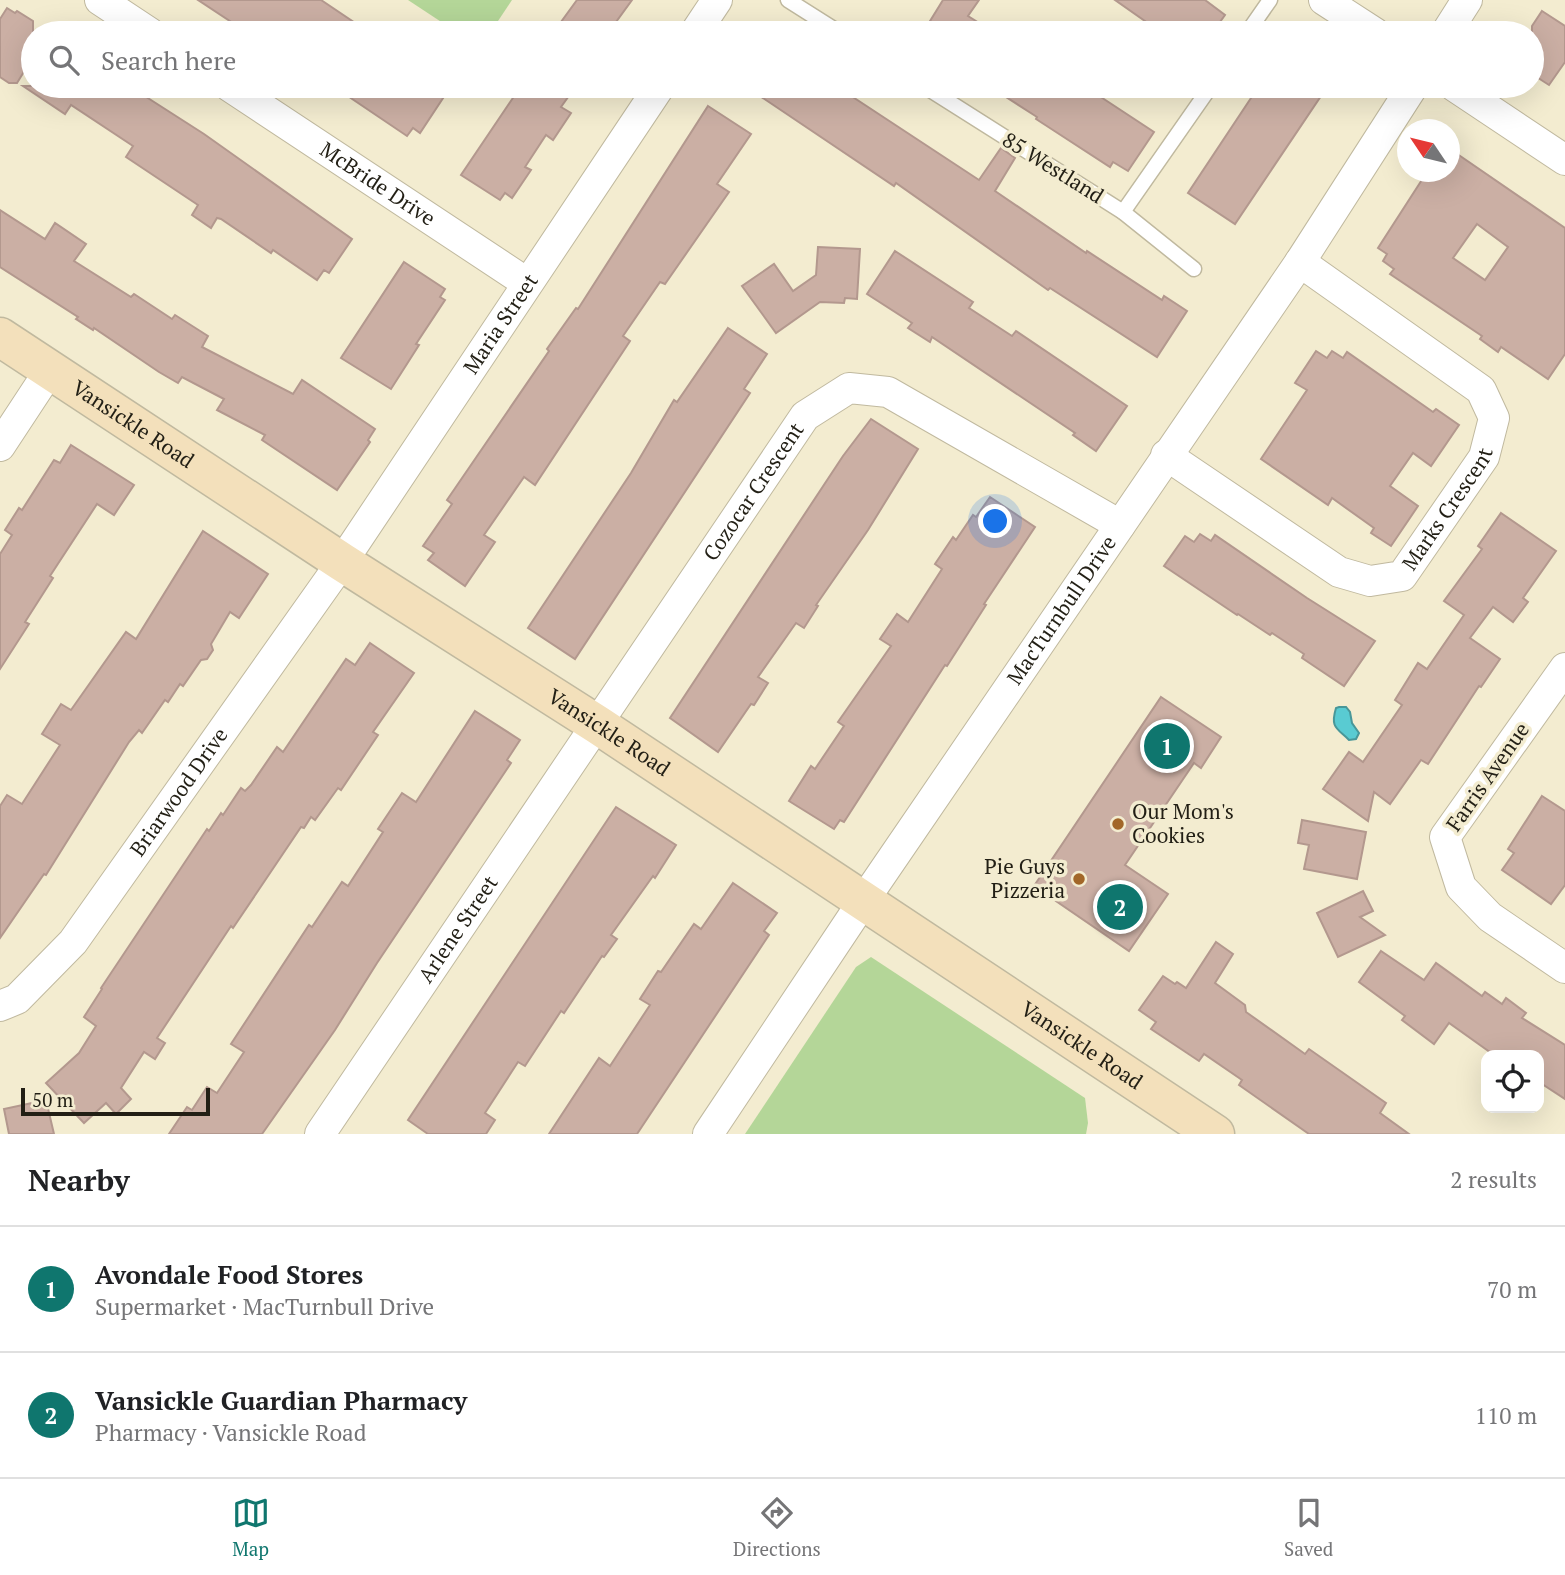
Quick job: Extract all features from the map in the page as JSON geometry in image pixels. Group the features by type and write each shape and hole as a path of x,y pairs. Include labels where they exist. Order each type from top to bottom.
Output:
{"street":[{"path":"100,0 132,21"},
{"path":"703,21 717,0"},
{"path":"1324,0 1356,21"},
{"path":"1454,21 1467,0"},
{"name":"McBride Drive","path":"247,98 527,283"},
{"name":"Maria Street","path":"342,562 652,98"},
{"name":"MacTurnbull Drive","path":"708,1134 1166,455 1300,262 1405,98"},
{"path":"1472,98 1565,160"},
{"name":"Marks Crescent","path":"1166,455 1339,572 1370,581 1402,576 1432,533 1484,457 1494,418 1481,390 1300,262"},
{"name":"Vansickle Road","path":"0,337 342,562 598,724 1215,1134"},
{"path":"0,446 50,370"},
{"name":"Cozocar Crescent","path":"598,724 805,416 849,388 888,392 1120,525"},
{"name":"Briarwood Drive","path":"0,1006 17,999 73,942 342,562"},
{"name":"Farris Avenue","path":"1565,668 1445,837 1461,887 1490,917 1565,968"},
{"name":"Arlene Street","path":"320,1134 598,724"}],"lane":[{"path":"788,0 821,21"},
{"path":"1255,21 1270,0"},
{"name":"85 Westland","path":"942,98 1123,212 1203,98"},
{"path":"1123,212 1194,269"}],"green space":[{"path":"408,0 512,0 498,21 440,21"},
{"path":"871,957 1085,1098 1088,1123 1086,1134 745,1134 856,967"}],"water":[{"path":"1346,707 1350,712 1352,723 1359,733 1356,739 1349,740 1334,724 1336,708"}],"building":[{"path":"198,0 321,0 352,21 230,21"},
{"path":"577,0 632,0 617,21 562,21"},
{"path":"943,0 979,0 968,16 976,21 930,21"},
{"path":"1115,0 1205,0 1225,15 1221,21 1145,21"},
{"path":"7,8 33,21 21,21 21,76 17,83 9,83 0,77 0,19"},
{"path":"1542,11 1565,26 1565,62 1549,85 1544,82 1544,21 1535,21"},
{"path":"41,98 148,98 204,134 352,239 329,273 324,270 317,280 221,219 217,218 211,228 192,215 198,205 126,157 133,146 71,105 65,114"},
{"path":"351,98 443,98 420,133 413,128 407,136"},
{"path":"513,98 567,98 561,107 571,113 553,140 546,135 525,167 531,170 512,198 505,193 500,200 461,175"},
{"path":"763,98 854,98 979,180 1001,148 1015,158 995,191 1086,253 1087,251 1162,300 1164,296 1187,311 1157,357 1050,288 1048,290 896,183 894,186"},
{"path":"1008,98 1102,98 1154,132 1128,171 1113,162 1110,167 1036,119 1037,117"},
{"path":"1251,98 1320,98 1235,224 1188,193"},
{"path":"708,106 751,134 717,184 729,192 665,284 660,282 623,336 630,341 535,485 524,477 484,535 495,542 465,586 428,560 434,553 423,546 452,504 447,500 549,351 547,349 576,308 578,309"},
{"path":"1460,156 1565,228 1565,354 1548,379 1501,347 1498,352 1480,339 1482,336 1390,274 1394,269 1383,261 1387,254 1378,248 1421,182 1460,182","holes":["1477,224 1508,247 1485,280 1453,258"]},
{"path":"0,210 45,239 55,223 86,244 74,261 131,297 134,294 172,319 175,315 208,336 202,347 293,394 302,380 375,429 368,440 370,442 337,490 262,440 265,435 217,410 224,399 182,377 178,383 159,372 0,267"},
{"path":"818,247 860,249 857,299 845,298 844,303 820,302 776,333 742,286 774,264 793,291 816,275"},
{"path":"895,251 973,302 969,308 1012,336 1016,331 1127,406 1096,451 1073,435 1075,433 932,337 930,342 908,328 912,323 867,294"},
{"path":"404,262 445,289 440,297 445,300 391,389 341,358"},
{"path":"728,328 767,354 744,389 750,393 575,659 528,628 631,473 674,400 677,402"},
{"path":"1316,351 1327,358 1332,351 1343,358 1347,352 1433,412 1436,409 1459,425 1431,466 1413,453 1390,486 1418,506 1391,546 1371,533 1374,528 1332,498 1328,505 1261,459 1307,390 1295,383"},
{"path":"871,419 918,449 868,530 816,605 818,606 804,628 796,623 758,677 768,683 718,752 670,718 843,456"},
{"path":"71,445 134,485 114,515 97,504 50,576 53,578 25,622 29,624 0,669 0,554 12,535 5,530 19,508 22,510 54,460 60,463"},
{"path":"990,497 1035,527 844,822 840,820 834,829 789,801 811,766 815,769 844,726 838,722 891,646 880,639 897,614 908,622 942,569 935,564 953,537 956,540 973,515 976,517"},
{"path":"1501,513 1556,551 1523,598 1528,602 1513,622 1493,607 1470,638 1500,659 1428,764 1421,760 1390,804 1374,792 1368,821 1323,789 1349,752 1363,762 1402,705 1395,700 1418,663 1427,669 1464,615 1444,601 1482,549 1478,546"},
{"path":"203,531 268,574 239,618 230,612 211,644 213,650 207,659 201,660 183,686 180,684 168,702 165,700 142,733 139,730 129,742 46,875 44,874 0,938 0,806 7,795 22,804 60,745 42,734 61,704 71,710 126,632 136,639"},
{"path":"1200,534 1211,541 1215,535 1375,641 1344,686 1302,658 1304,654 1237,615 1164,566 1185,536 1194,542"},
{"path":"370,643 414,673 373,732 378,735 341,790 338,788 315,820 311,817 304,828 301,827 233,928 231,926 157,1038 165,1043 155,1059 144,1052 121,1088 131,1099 116,1114 106,1103 84,1123 46,1083 79,1053 96,1026 84,1017 101,988 207,829 209,831 221,813 223,815 241,788 245,791 251,785 277,747 283,752 346,659 355,665"},
{"path":"1161,697 1221,737 1201,768 1194,763 1125,865 1168,894 1129,951 1034,886"},
{"path":"475,711 520,740 507,760 511,763 335,1030 262,1134 169,1134 187,1107 192,1110 207,1087 217,1093 244,1052 231,1044 309,925 312,927 342,882 348,886 383,832 378,829 402,793 416,802"},
{"path":"1542,796 1565,811 1565,885 1551,904 1502,870 1514,853 1508,849"},
{"path":"616,807 676,845 655,878 653,876 611,935 617,939 604,957 602,956 564,1013 561,1011 525,1066 518,1062 485,1113 495,1120 486,1134 428,1134 408,1120"},
{"path":"1302,820 1366,832 1357,879 1304,869 1309,845 1298,843"},
{"path":"733,883 777,913 764,931 769,935 637,1134 549,1134 599,1058 610,1066 650,1005 640,999 658,971 661,972 694,924 701,929"},
{"path":"1363,891 1373,911 1360,917 1385,935 1338,957 1317,913"},
{"path":"1216,942 1233,954 1215,983 1245,1005 1246,1012 1305,1054 1309,1049 1386,1103 1380,1113 1409,1134 1309,1134 1239,1085 1242,1080 1204,1054 1199,1061 1151,1029 1156,1022 1139,1010 1163,976 1186,988"},
{"path":"1381,951 1424,980 1436,963 1482,996 1485,992 1502,1004 1506,998 1526,1013 1522,1018 1565,1045 1565,1099 1544,1085 1544,1050 1487,1050 1449,1023 1434,1044 1402,1020 1405,1016 1359,982"},
{"path":"46,1100 54,1134 9,1134 4,1109"}],"place":[{"name":"Avondale Food Stores","path":"1167,746"},
{"name":"Our Mom's Cookies","path":"1118,824"},
{"name":"Pie Guys Pizzeria","path":"1079,879"},
{"name":"Vansickle Guardian Pharmacy","path":"1120,907"}]}
